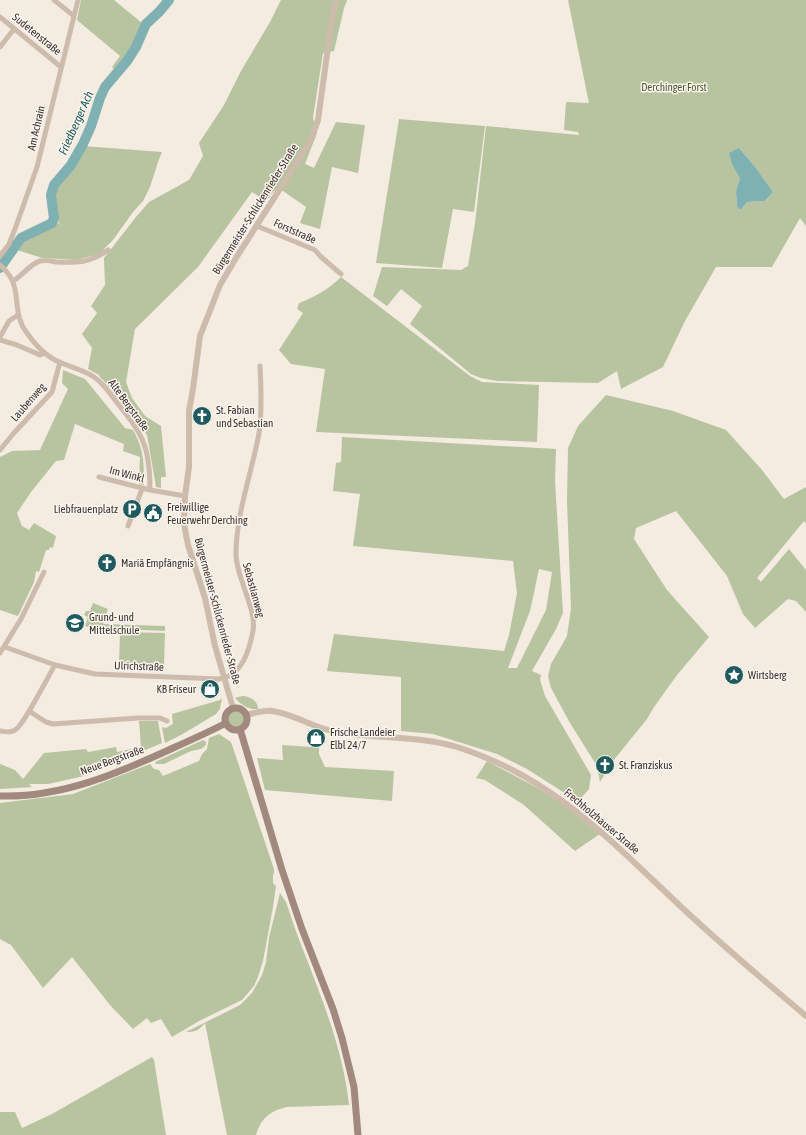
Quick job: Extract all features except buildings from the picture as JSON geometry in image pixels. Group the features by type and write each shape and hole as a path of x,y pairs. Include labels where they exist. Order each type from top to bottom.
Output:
{"main road":[{"path":"233,708 241,709 246,715 246,723 240,729 232,729 226,723 226,714 233,708"},
{"name":"Neue Bergstraße","path":"0,796 22,796 53,791 98,780 137,764 226,723"},
{"path":"240,729 282,870 302,929 333,1009 342,1038 354,1088 358,1135"}],"street":[{"path":"54,0 74,16"},
{"name":"Am Achrain","path":"0,256 9,244 29,192 40,156 78,0"},
{"name":"Bürgermeister-Schlickenrieder-Straße","path":"233,708 224,679 205,598 186,534 184,519 185,496 189,467 189,411 200,336 220,285 311,140 318,120 333,11 337,0"},
{"name":"Sudetenstraße","path":"0,17 61,67"},
{"path":"0,48 14,29"},
{"name":"Forststraße","path":"257,226 315,250 341,274"},
{"path":"13,281 22,276 33,264 42,261 78,263 99,256 108,250"},
{"name":"Alte Bergstraße","path":"2,267 13,281 17,296 18,314 22,328 36,345 45,353 60,362 95,377 138,430 143,441 146,454 150,490"},
{"path":"0,337 9,321 18,314"},
{"name":"Alte Bergstraße","path":"0,340 17,345 40,355 45,353"},
{"name":"Laubenweg","path":"0,450 52,392 60,362"},
{"name":"Sebastianweg","path":"224,679 236,672 241,665 246,656 253,630 251,614 237,568 236,558 238,524 259,431 260,366"},
{"name":"Im Winkl","path":"99,477 150,490"},
{"path":"128,526 142,488"},
{"path":"150,490 185,496"},
{"path":"0,653 21,619 44,572"},
{"name":"Ulrichstraße","path":"5,647 55,665 95,674 224,679"},
{"path":"0,731 9,732 16,730 55,665"},
{"path":"29,710 46,722 53,724 138,718 160,718 167,721"},
{"name":"Frechholzhauser Straße","path":"246,715 272,711 282,713 335,732 434,742 456,747 484,757 520,773 562,800 603,832 699,923 806,1016"}],"green space":[{"path":"81,0 114,0 142,23 133,44 115,70 112,67 120,56 77,20"},
{"path":"281,0 347,0 334,51 323,53 313,118 317,133 305,164 314,168 336,122 365,125 358,173 332,167 320,229 300,223 306,207 283,191 274,191 266,201 252,192 198,267 135,329 126,382 132,398 145,416 161,426 166,477 161,477 161,488 156,487 147,435 99,375 88,369 92,348 82,334 97,313 91,306 105,285 104,258 149,202 189,180 203,156 199,143 224,105 241,71 270,22"},
{"name":"Derchinger Forst","path":"568,0 806,0 806,226 800,218 772,267 716,267 685,321 663,367 621,389 617,371 598,383 497,381 481,378 471,374 410,324 422,306 401,289 387,306 373,296 382,267 461,270 468,266 475,223 486,126 579,135 578,132 564,130 566,102 589,103","holes":["739,148 756,168 773,192 765,201 747,202 741,210 737,207 736,191 740,178"]},
{"path":"399,119 485,126 474,212 453,209 442,268 376,263"},
{"path":"83,146 162,152 150,187 143,201 133,212 113,240 99,254 77,260 42,258 11,248 20,236 47,223 50,218 59,224 53,194 57,184 71,168"},
{"path":"341,277 470,376 482,382 539,385 537,442 316,432 325,369 291,364 279,350 303,313 297,309 299,303 322,292"},
{"path":"63,370 85,379 125,428 133,430 137,437 143,457 144,485 139,484 140,457 123,451 124,444 75,424 64,460 56,461 31,492 17,513 22,526 29,530 34,523 56,536 53,548 50,547 49,550 46,550 39,572 36,571 34,582 18,616 0,610 0,457 12,451 40,450 68,389 62,383"},
{"path":"606,395 673,411 726,430 762,470 784,499 806,487 806,524 804,521 757,578 761,582 789,549 806,570 806,612 796,601 788,599 755,628 743,614 727,576 676,511 636,528 634,539 667,590 709,637 677,675 647,719 613,761 600,782 597,766 570,723 551,688 548,676 551,664 567,636 571,608 567,501 568,448 578,426"},
{"path":"342,437 556,449 555,481 563,613 556,629 532,671 541,675 540,680 545,696 591,775 589,789 582,797 575,798 566,794 527,769 497,754 433,734 401,731 401,677 327,671 334,634 504,651 509,635 517,593 513,561 353,546 360,494 333,491 336,463 341,462","holes":["539,569 552,572 546,610 517,668 508,668 530,611"]},
{"path":"93,603 108,609 103,624 165,626 165,631 101,628 99,631 85,626 88,617 84,615 86,611 90,611"},
{"path":"120,632 165,633 164,666 119,664"},
{"path":"242,696 253,700 257,704 258,709 251,709 240,703 235,698"},
{"path":"222,698 220,709 216,714 165,743 162,727 166,728 173,724 172,714 220,700"},
{"path":"236,711 242,713 244,719 242,725 236,727 230,725 228,719 230,713"},
{"path":"139,721 158,721 162,743 84,776 48,784 29,784 32,787 0,789 0,764 15,770 23,779 44,753 86,749 88,752 116,747 117,752 141,747"},
{"path":"219,734 231,742 274,869 273,883 276,886 273,907 263,961 254,986 242,1000 199,1021 172,1037 161,1019 151,1023 147,1018 133,1029 110,1005 72,957 43,988 11,945 0,939 0,803 73,794 150,764 154,769 159,770 163,776 199,761 202,754 207,749 209,738"},
{"path":"203,740 206,742 206,745 201,749 191,751 164,764 156,764 155,762"},
{"path":"314,740 319,740 319,754 325,767 394,771 392,801 265,790 257,758 283,760 282,745 311,747"},
{"path":"487,761 536,787 560,802 600,834 575,851 524,805 485,780 476,778"},
{"path":"280,893 286,902 331,1024 342,1064 349,1105 287,1107 267,1116 258,1129 256,1135 227,1135 205,1023 197,1030 186,1032 240,1005 252,993 262,975 266,962 269,938"},
{"path":"152,1057 154,1060 166,1135 0,1135 0,1112 15,1112 22,1128 52,1114"}],"water":[{"path":"739,148 756,168 773,192 765,201 747,202 741,210 737,207 736,191 740,178 732,164 729,153"}],"waterway":[{"name":"Friedberger Ach","path":"0,268 21,238 52,223 54,218 51,195 54,185 71,165 83,144 105,87 127,61 136,47 146,24 169,0"}],"place":[{"name":"St. Fabian und Sebastian","path":"202,416"},
{"name":"Liebfrauenplatz","path":"132,509"},
{"name":"Freiwillige Feuerwehr Derching","path":"153,513"},
{"name":"Mariä Empfängnis","path":"107,563"},
{"name":"Grund- und Mittelschule","path":"75,623"},
{"name":"Wirtsberg","path":"734,675"},
{"name":"KB Friseur","path":"210,689"},
{"name":"Frische Landeier Elbl 24/7","path":"316,738"},
{"name":"St. Franziskus","path":"605,765"}]}
